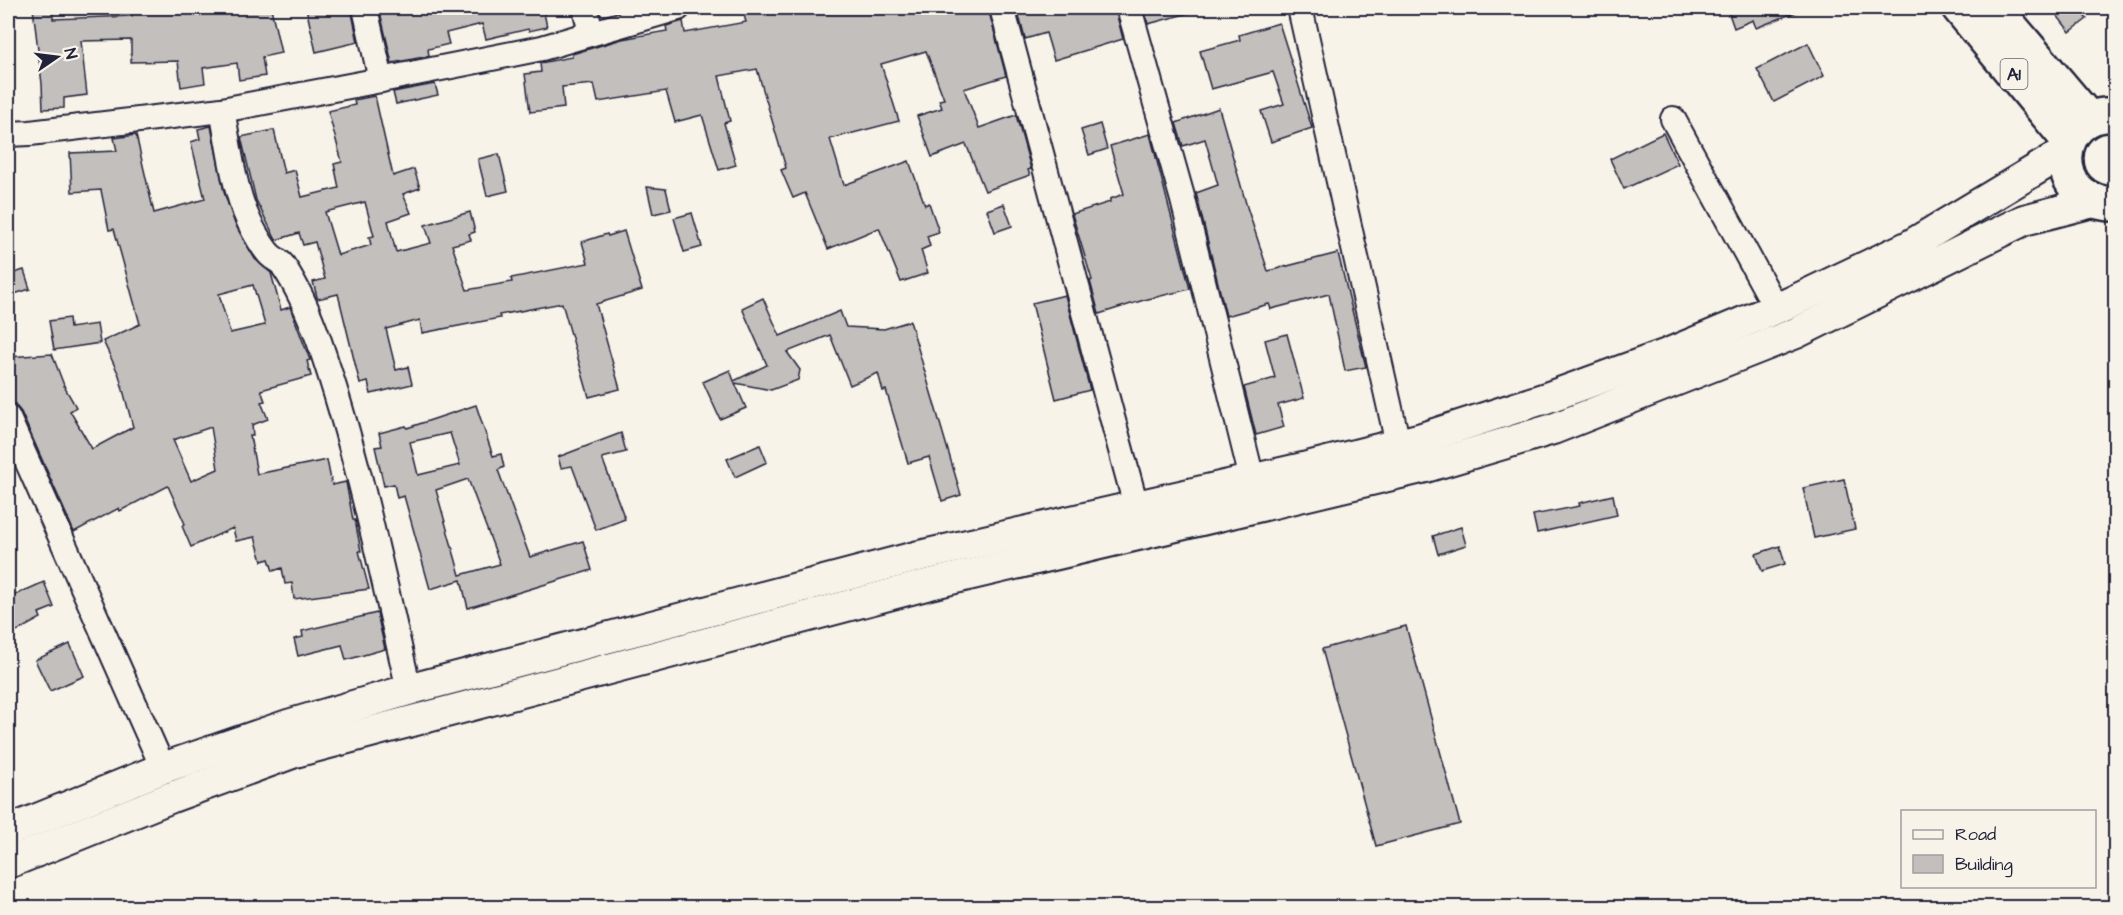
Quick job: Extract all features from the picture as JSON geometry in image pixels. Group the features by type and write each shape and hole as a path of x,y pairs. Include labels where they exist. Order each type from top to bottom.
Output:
{"highway":[{"name":"A1","path":"1959,8 2084,132"},
{"name":"A1","path":"1995,8 2084,132"},
{"path":"2084,132 2066,168 2071,182 2081,194 2110,203"}],"main road":[{"path":"8,831 163,768 288,726 409,690 919,556 1398,444 1557,394 1667,354 1776,308 1909,246 2084,132"},
{"path":"8,863 172,797 295,752 926,585 1426,467 1553,429 1796,333 2024,220 2110,203"}],"street":[{"path":"365,8 381,80"},
{"path":"585,8 591,33"},
{"path":"8,134 222,110 542,48 678,8"},
{"path":"1002,8 1136,506"},
{"path":"1129,8 1183,200 1251,479"},
{"path":"1300,8 1398,444"},
{"path":"222,110 237,184 254,233 270,255 283,264 293,282 305,306 328,370 356,467 409,690"},
{"path":"1673,119 1776,308"},
{"path":"8,418 163,768"}],"building":[{"path":"33,8 53,8 53,19 132,16 131,8 271,8 281,53 262,57 265,76 239,80 237,63 203,68 205,83 181,87 178,61 131,62 131,40 81,41 87,95 64,98 64,108 43,109"},
{"path":"306,8 351,8 358,42 316,52"},
{"path":"379,8 449,8 450,13 472,8 543,8 547,27 486,39 482,24 446,33 449,44 428,49 429,56 392,63"},
{"path":"742,8 988,8 1006,76 964,89 979,128 1016,115 1031,169 1028,170 1030,175 985,191 966,144 932,157 917,116 942,108 939,100 944,99 926,51 881,64 899,121 830,139 844,185 909,161 925,205 929,203 939,232 927,236 930,246 921,250 928,273 901,282 879,228 828,249 805,193 793,198 781,170 786,168 757,69 719,76 730,121 724,123 736,165 719,170 702,115 675,122 666,91 598,102 594,84 562,87 564,108 530,112 525,74 541,72 540,63 572,57 572,54 622,39 667,31 666,26 683,21 685,33 746,22"},
{"path":"1017,8 1115,8 1123,39 1054,60 1046,33 1025,39"},
{"path":"1144,8 1188,8 1189,13 1148,24"},
{"path":"1727,8 1806,8 1756,28 1753,20 1734,28"},
{"path":"2065,8 2078,8 2087,19 2070,32 2056,14"},
{"path":"1279,23 1312,128 1271,142 1261,111 1284,104 1273,72 1211,89 1200,51 1240,40 1239,35"},
{"path":"1808,43 1824,76 1774,102 1757,69"},
{"path":"435,84 438,95 396,104 393,92"},
{"path":"375,96 393,176 414,169 420,188 403,194 411,213 388,221 396,252 431,243 425,225 470,212 475,232 469,234 471,240 452,245 467,290 512,282 511,278 588,263 582,242 624,231 642,290 596,304 620,389 589,397 562,303 422,333 420,320 386,329 396,370 408,367 412,384 371,394 368,382 360,384 338,294 318,299 317,297 313,282 325,279 315,242 303,245 299,233 276,240 256,200 241,137 274,130 284,173 295,170 302,197 339,188 334,164 342,162 328,111 355,105 354,100","holes":["365,202 374,236 369,237 371,245 338,255 325,212"]},
{"path":"1219,108 1268,271 1338,253 1366,367 1345,371 1329,294 1271,309 1269,304 1226,316 1196,193 1218,185 1205,139 1183,146 1176,123"},
{"path":"1100,124 1107,149 1089,155 1081,130"},
{"path":"211,126 224,192 235,224 255,259 271,273 281,310 290,307 310,360 307,361 311,376 261,390 265,401 261,402 268,419 252,425 253,436 250,436 257,474 327,460 332,485 346,482 369,589 294,599 292,583 285,584 282,568 273,571 269,559 262,561 255,537 236,541 233,528 191,547 182,526 185,524 168,486 74,532 21,412 16,406 8,404 8,357 52,354 65,388 76,407 70,411 92,449 133,427 119,375 103,341 140,324 114,229 109,230 101,190 72,192 70,153 117,151 114,138 136,135 154,213 205,199 191,142 200,139 198,129","holes":["253,285 265,325 230,333 219,294","211,427 218,469 191,481 173,440"]},
{"path":"1663,133 1678,164 1624,189 1610,159"},
{"path":"1150,134 1190,289 1099,314 1090,281 1092,280 1072,214 1110,202 1110,199 1124,194 1110,146"},
{"path":"499,154 508,191 487,196 478,159"},
{"path":"647,187 666,189 671,210 653,214"},
{"path":"1004,204 1012,226 995,232 987,210"},
{"path":"692,213 702,247 684,252 674,218"},
{"path":"24,270 30,289 8,296 8,275"},
{"path":"1065,295 1090,390 1056,399 1032,303"},
{"path":"763,298 780,336 840,311 846,327 884,329 910,321 961,495 942,501 929,457 908,463 886,390 883,391 878,373 850,385 830,335 787,352 800,370 798,380 771,390 735,383 746,408 720,419 703,382 730,370 734,381 767,365 742,308"},
{"path":"69,318 70,328 97,324 100,343 54,350 49,321"},
{"path":"1287,334 1304,398 1278,405 1284,427 1256,435 1244,387 1275,378 1265,340"},
{"path":"476,405 493,456 501,454 504,467 498,470 530,557 583,541 592,570 468,608 461,580 430,589 404,496 397,498 394,484 384,486 375,447 382,446 379,433 406,426 407,428","holes":["450,433 460,465 418,475 410,442","468,479 500,564 460,575 436,490"]},
{"path":"621,433 626,452 602,458 625,519 596,530 572,466 561,468 558,457"},
{"path":"760,445 767,462 735,477 727,459"},
{"path":"1844,479 1855,529 1814,538 1803,488"},
{"path":"1613,495 1617,515 1537,533 1533,515 1580,506 1579,503"},
{"path":"1461,527 1466,545 1438,554 1433,536"},
{"path":"1780,546 1785,564 1762,571 1756,554"},
{"path":"44,582 54,607 39,613 41,618 8,636 8,598"},
{"path":"377,613 385,649 346,660 342,645 298,656 294,639 303,637 302,631"},
{"path":"1406,626 1460,824 1376,846 1322,649"},
{"path":"70,644 84,676 50,691 35,660"}]}
